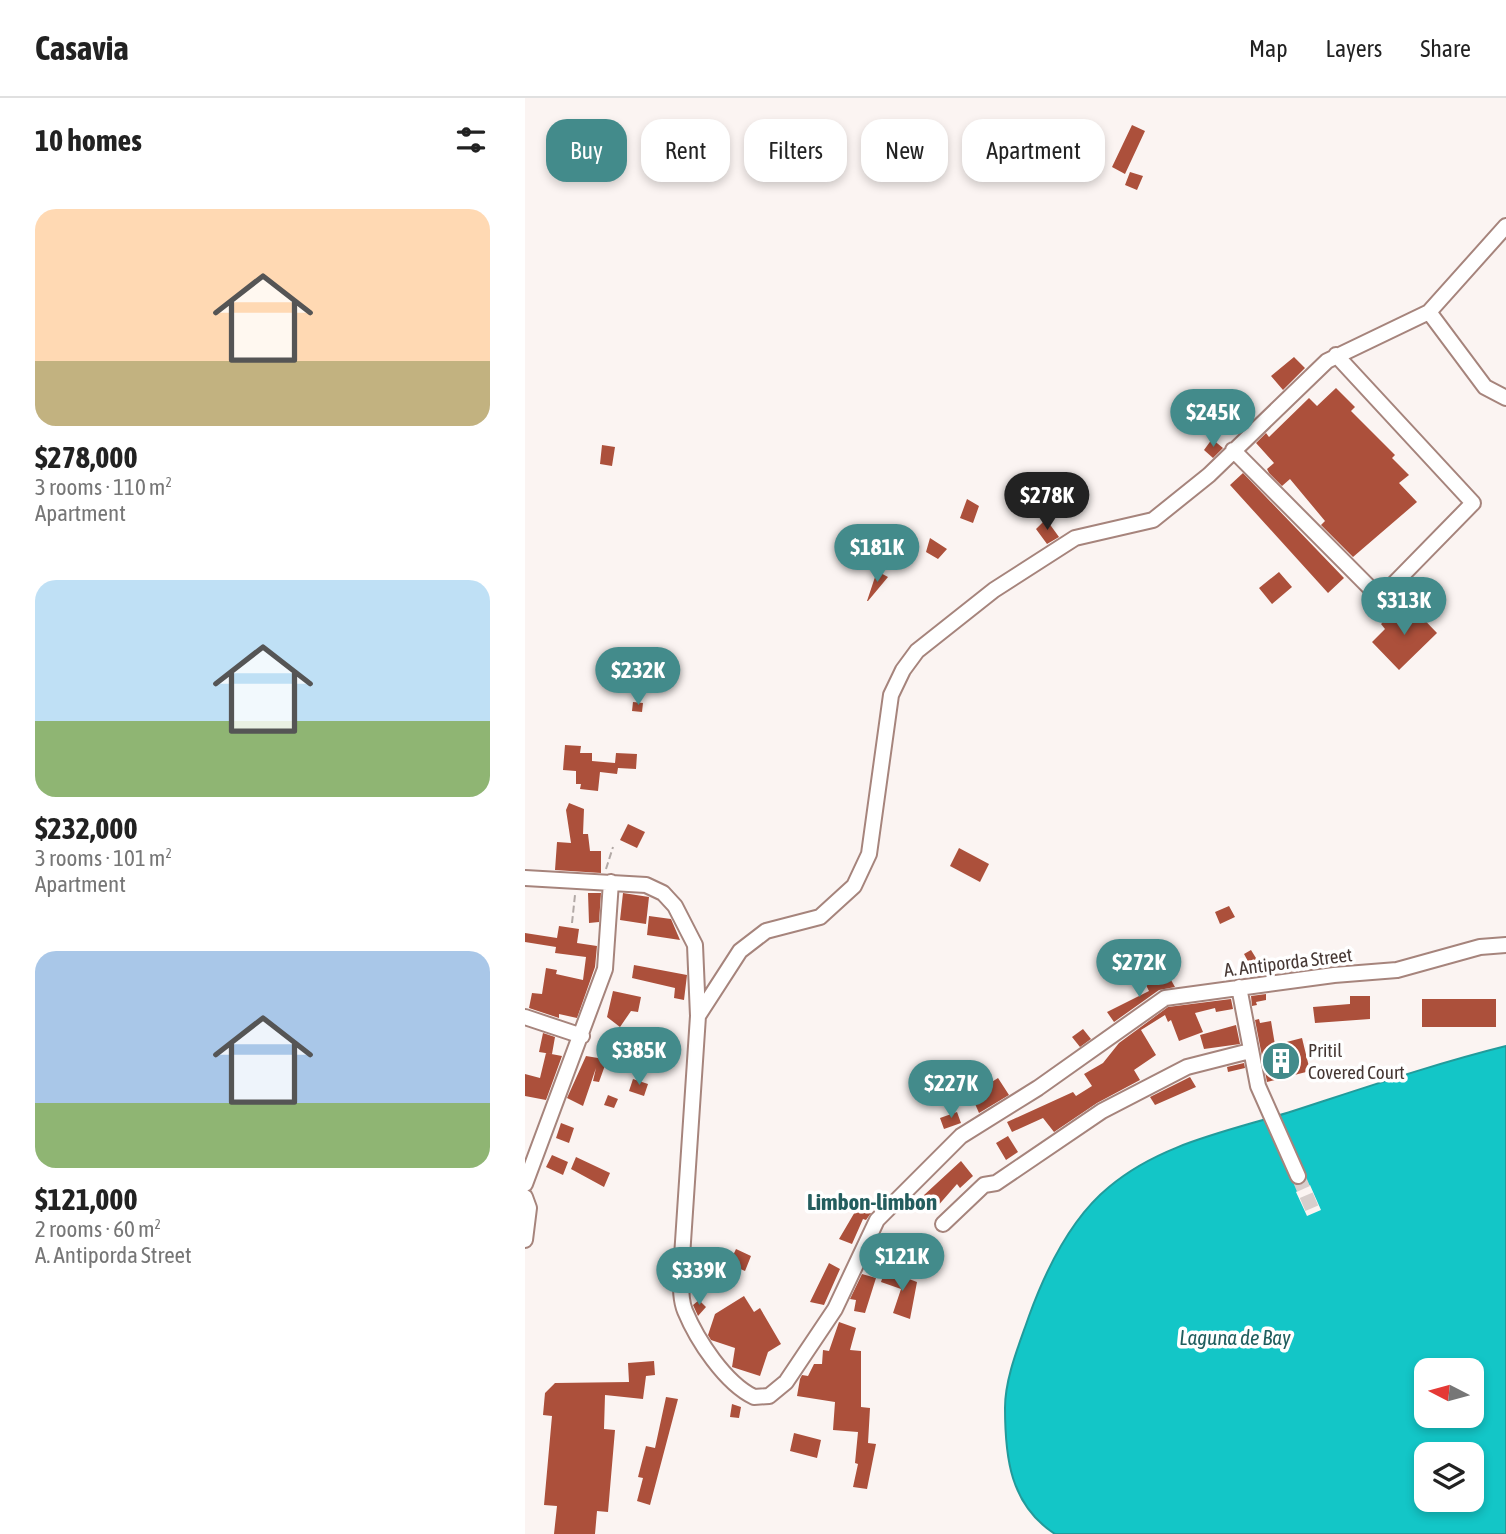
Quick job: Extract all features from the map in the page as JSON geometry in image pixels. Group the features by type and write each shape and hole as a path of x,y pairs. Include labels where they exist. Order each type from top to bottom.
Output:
{"street":[{"path":"698,1016 740,951 767,931 820,917 854,886 869,854 891,695 903,670 917,651 994,590 1075,538 1153,520 1209,475 1336,355 1429,312 1506,226"},
{"path":"1429,312 1485,387 1506,398"},
{"path":"1233,450 1380,598 1473,503 1336,355"},
{"name":"A. Antiporda Street","path":"525,878 607,881 646,886 663,893 683,918 695,945 698,1016 681,1272 683,1304 704,1345 721,1367 749,1395 762,1398 778,1391 786,1382 824,1327 877,1220 961,1136 1038,1088 1165,998 1408,968 1480,947 1506,945"},
{"path":"525,1182 605,969 607,881"},
{"path":"1239,987 1258,1086 1298,1176"},
{"path":"525,1017 582,1036"},
{"path":"943,1224 984,1185 996,1183 1087,1119 1187,1067 1250,1051"},
{"path":"525,1197 529,1208 525,1240"}],"path":[{"path":"607,881 613,846"},
{"path":"572,923 576,880"}],"water":[{"name":"Laguna de Bay","path":"1506,1046 1506,1534 1055,1534 1040,1522 1019,1494 1009,1462 1005,1426 1007,1385 1017,1350 1043,1282 1071,1230 1083,1214 1109,1187 1129,1172 1173,1149 1426,1068"}],"pier":[{"path":"1275,1113 1306,1186 1310,1185 1321,1210 1307,1216 1296,1192 1300,1189 1270,1115"}],"building":[{"path":"1132,125 1145,131 1125,174 1112,167"},
{"path":"1130,172 1143,176 1137,190 1125,185"},
{"path":"1294,357 1305,368 1283,390 1271,376"},
{"path":"1336,388 1355,407 1351,411 1395,455 1392,458 1409,475 1399,483 1417,502 1353,557 1321,525 1325,521 1290,479 1282,486 1269,473 1267,469 1274,463 1256,443 1266,433 1269,437 1309,398 1317,406"},
{"path":"1249,414 1253,419 1244,428 1239,422"},
{"path":"1212,439 1223,448 1213,458 1204,450"},
{"path":"602,445 615,447 612,466 600,464"},
{"path":"1243,473 1344,578 1328,593 1230,485"},
{"path":"967,499 979,506 973,523 960,518"},
{"path":"1046,519 1059,537 1047,544 1036,529"},
{"path":"930,538 947,549 938,559 926,552"},
{"path":"877,571 888,577 867,601"},
{"path":"1279,572 1292,587 1272,604 1259,588"},
{"path":"1410,605 1437,633 1399,670 1372,642 1385,629 1381,624 1393,612 1398,617"},
{"path":"633,702 643,703 642,712 632,711"},
{"path":"565,745 581,746 580,753 592,753 592,761 615,763 616,753 637,754 636,769 618,768 617,774 600,772 598,791 580,789 581,784 576,784 576,771 563,770"},
{"path":"569,803 584,809 583,834 588,834 590,851 601,851 601,873 555,870 557,842 571,843 566,810"},
{"path":"628,824 645,832 637,848 620,840"},
{"path":"959,848 989,864 980,882 950,866"},
{"path":"588,893 601,893 599,922 589,923"},
{"path":"623,893 649,897 646,924 620,920"},
{"path":"1229,906 1235,917 1220,924 1215,912"},
{"path":"649,916 671,919 680,940 647,935"},
{"path":"559,926 579,929 577,943 597,946 595,967 577,1018 559,1014 559,1018 529,1008 532,993 542,994 546,968 557,970 556,974 583,980 586,957 555,953 556,947 525,942 525,933 557,938"},
{"path":"1251,950 1264,971 1243,976 1241,966 1250,965 1244,954"},
{"path":"1290,961 1293,971 1280,973 1278,964"},
{"path":"634,965 687,975 684,1000 674,998 675,988 632,978"},
{"path":"1159,979 1162,984 1171,980 1175,987 1159,990 1114,1022 1107,1012 1149,991 1146,985"},
{"path":"613,991 641,997 638,1012 631,1011 620,1027 607,1017"},
{"path":"1266,994 1266,1000 1256,1002 1257,1005 1252,1006 1251,996"},
{"path":"1350,996 1370,996 1370,1019 1315,1023 1313,1007 1350,1004"},
{"path":"1231,999 1233,1009 1216,1012 1215,1008 1195,1013 1203,1032 1179,1041 1171,1020 1168,1022 1165,1015 1141,1030 1156,1055 1134,1070 1140,1080 1097,1103 1054,1132 1043,1118 1012,1132 1007,1122 1073,1092 1076,1096 1092,1086 1084,1074 1103,1063 1119,1043 1168,1007"},
{"path":"1422,999 1496,999 1496,1027 1422,1027"},
{"name":"Pritil Covered Court","path":"1259,1019 1260,1023 1271,1021 1275,1045 1302,1038 1310,1071 1267,1082 1255,1020"},
{"path":"1236,1025 1240,1044 1204,1049 1200,1035"},
{"path":"1083,1029 1091,1039 1080,1047 1072,1037"},
{"path":"543,1033 555,1037 552,1054 539,1052"},
{"path":"602,1039 613,1043 599,1082 593,1081 596,1068 583,1106 567,1098 586,1056 598,1058"},
{"path":"546,1053 562,1056 546,1100 525,1096 525,1074 540,1078"},
{"path":"1244,1063 1245,1068 1228,1072 1227,1067"},
{"path":"1190,1077 1196,1087 1155,1105 1150,1097"},
{"path":"998,1078 1009,1095 979,1113 972,1097 990,1088 987,1085"},
{"path":"633,1079 648,1084 644,1096 629,1091"},
{"path":"608,1095 618,1099 614,1108 604,1105"},
{"path":"957,1112 961,1123 944,1129 940,1118"},
{"path":"561,1123 574,1128 569,1143 556,1138"},
{"path":"1008,1136 1018,1152 1006,1160 996,1143"},
{"path":"552,1155 568,1162 563,1175 546,1167"},
{"path":"576,1157 610,1173 604,1187 571,1169"},
{"path":"961,1161 973,1176 960,1188 957,1184 936,1208 923,1196"},
{"path":"859,1205 871,1213 866,1220 863,1219 852,1244 839,1239"},
{"path":"736,1249 751,1256 745,1271 729,1264"},
{"path":"829,1263 840,1269 824,1305 810,1302"},
{"path":"885,1270 917,1282 910,1319 893,1313 901,1289 881,1282"},
{"path":"862,1274 876,1278 865,1313 854,1311 856,1300 850,1299"},
{"path":"744,1296 754,1312 760,1308 781,1344 768,1352 760,1376 732,1367 735,1348 711,1340 708,1335 715,1314"},
{"path":"699,1300 706,1307 698,1316 693,1305"},
{"path":"839,1322 856,1328 850,1350 861,1351 861,1407 870,1408 868,1443 876,1444 867,1489 853,1487 858,1464 855,1463 858,1432 833,1430 835,1402 797,1396 802,1375 808,1376 814,1364 822,1364 823,1350 829,1351"},
{"path":"654,1361 655,1375 646,1376 643,1399 605,1395 604,1429 615,1430 608,1512 597,1511 595,1534 554,1534 557,1506 544,1505 552,1416 543,1415 545,1393 555,1383 629,1382 628,1363"},
{"path":"666,1397 678,1399 650,1505 637,1501 643,1478 638,1477 646,1446 655,1448"},
{"path":"732,1404 741,1407 739,1418 730,1417"},
{"path":"794,1433 821,1440 817,1458 790,1451"}],"tunnel":[{"path":"1298,1176 1313,1211"}],"place":[{"name":"Pritil Covered Court","path":"1281,1061"}],"district":[{"name":"Limbon-limbon","path":"872,1202"}]}
